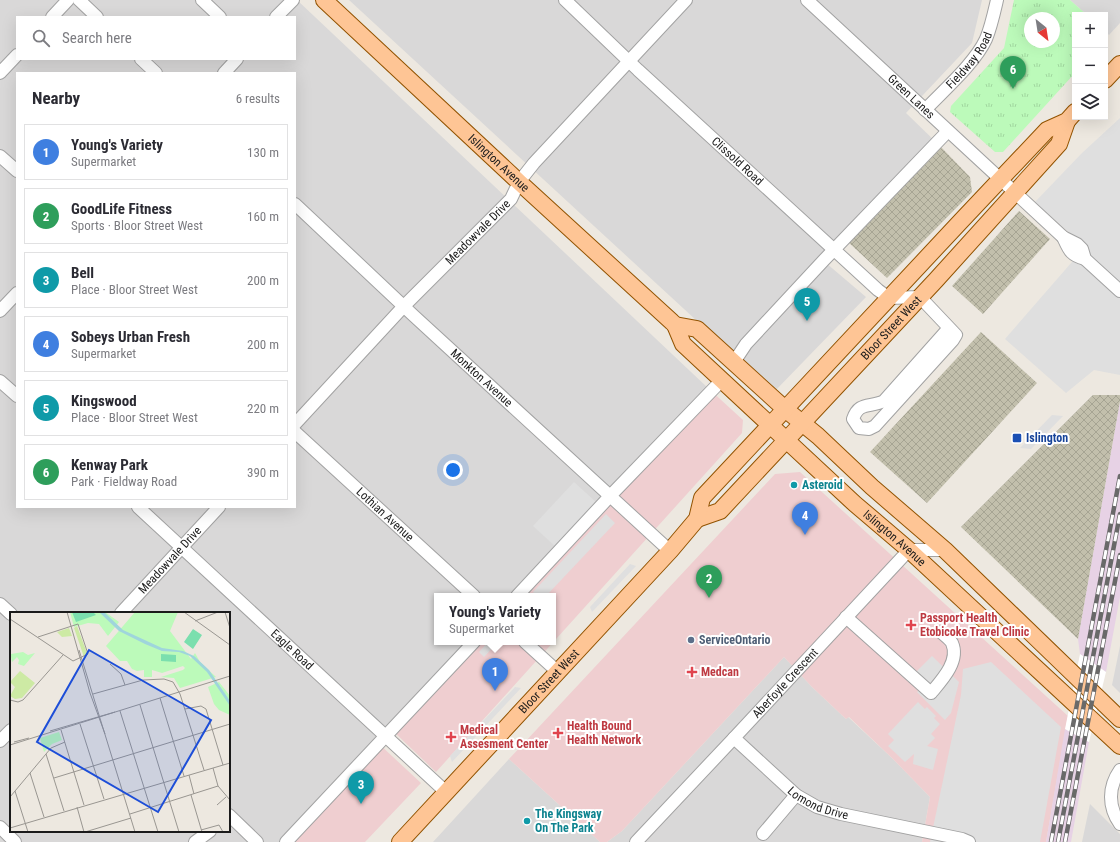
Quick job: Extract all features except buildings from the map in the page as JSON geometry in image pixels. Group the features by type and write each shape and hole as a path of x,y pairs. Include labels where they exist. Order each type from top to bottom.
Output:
{"main road":[{"name":"Islington Avenue","path":"324,0 518,182 675,325 683,344 855,504 909,550 1120,746"},
{"path":"1108,77 1120,64"},
{"name":"Bloor Street West","path":"698,519 702,498 1047,130 1071,117"},
{"name":"Bloor Street West","path":"400,842 698,519 720,511 920,297 1059,144 1071,117"},
{"name":"Islington Avenue","path":"675,325 697,329 785,409 818,436 872,487 945,550 1120,719"},
{"path":"855,504 872,487"}],"street":[{"path":"53,16 68,0"},
{"path":"79,0 96,16"},
{"path":"202,0 219,16"},
{"path":"277,16 293,0"},
{"name":"Clissold Road","path":"565,0 629,62 878,290 889,298"},
{"name":"Meadowvale Drive","path":"296,423 404,306 511,199 518,182 534,163 686,0"},
{"name":"Green Lanes","path":"807,0 1063,237 1070,252 1075,256 1085,259 1120,291"},
{"name":"Fieldway Road","path":"925,110 980,49 989,30 997,0"},
{"path":"0,73 16,56"},
{"path":"142,60 155,72"},
{"path":"225,72 236,60"},
{"path":"734,362 746,344 834,249 948,130"},
{"path":"0,156 16,171"},
{"name":"Monkton Avenue","path":"296,205 670,551"},
{"path":"0,311 16,294"},
{"path":"889,298 920,297 953,331 953,340 875,426 869,429 859,428 853,418 855,412 860,408 884,401 946,333 953,331"},
{"path":"520,593 611,495 722,380"},
{"path":"0,381 16,395"},
{"name":"Lothian Avenue","path":"296,433 471,593"},
{"name":"Eagle Road","path":"139,508 446,792"},
{"name":"Meadowvale Drive","path":"122,612 218,508"},
{"path":"909,550 945,550"},
{"name":"Aberfoyle Crescent","path":"636,842 909,550"},
{"path":"0,604 10,613"},
{"path":"846,617 931,693 948,671 954,655 952,642 941,632"},
{"path":"286,842 471,645"},
{"path":"528,645 558,672"},
{"path":"0,742 10,731"},
{"name":"Lomond Drive","path":"734,738 796,795 817,807 926,832 962,838 969,842"},
{"path":"1120,770 1113,784 1110,799 1113,812 1120,824"},
{"path":"763,834 796,795"},
{"path":"230,816 257,842"},
{"path":"0,827 16,842"},
{"path":"196,842 209,832"},
{"path":"926,832 945,842"}],"shaded area":[{"path":"0,0 297,0 708,388 518,593 434,593 434,645 470,645 290,842 0,842"},
{"path":"349,0 982,0 972,43 906,113 939,145 826,263 866,297 774,392"},
{"path":"1070,0 1120,0 1120,23 1109,35 1108,12 1084,12"},
{"path":"1120,118 1120,375 1094,370 1066,393 1005,339 1085,247 1035,202 1082,153"},
{"path":"939,145 970,177 972,192 887,278 847,241"},
{"path":"1019,211 1050,239 983,314 952,286"},
{"path":"981,332 1037,383 927,503 870,452"},
{"path":"708,388 743,420 742,433 556,639 556,593 519,593"},
{"path":"1093,395 1120,395 1120,401 1078,639 961,527"},
{"path":"1120,401 1120,597 1106,672 1080,654 1078,639"},
{"path":"1052,415 1063,416 1031,449 1020,448"},
{"path":"800,472 1068,716 1046,842 922,842 930,797 849,717 846,719 812,687 784,657 622,831 607,842 600,842 509,759 775,474"},
{"path":"574,482 597,503 557,548 533,526"},
{"path":"606,514 615,523 549,593 533,592"},
{"path":"630,564 636,566 592,612 590,607"},
{"path":"469,645 551,645 436,772 392,730"},
{"path":"485,645 495,645 484,657 479,652"},
{"path":"1120,646 1120,693 1112,685"},
{"path":"932,656 959,682 951,713 945,720 917,692 922,687 911,677"},
{"path":"784,657 812,687 846,719 848,717 893,759 930,797 922,842 607,842 622,831"},
{"path":"991,662 1061,727 1040,842 930,842 961,695 963,669"},
{"path":"515,687 521,688 452,762 450,756"},
{"path":"918,702 925,709 927,707 936,716 934,718 940,724 931,734 935,738 927,746 938,749 933,770 913,764 914,754 905,762 888,746 894,740 888,734"},
{"path":"1065,729 1089,742 1071,842 1046,842"},
{"path":"378,743 421,783 365,842 290,842"},
{"path":"509,759 600,842 433,842"},
{"path":"1090,804 1120,834 1120,842 1082,842"}],"green space":[{"path":"1014,0 1070,0 1084,12 1072,12 1072,76 1003,152 995,152 950,112 951,106 1004,48"}],"pier":[{"path":"1080,654 1106,672 1089,742 1065,729"}],"railway":[{"path":"1051,842 1120,476"},
{"path":"1058,842 1120,514"},
{"path":"1065,842 1120,555"}],"place":[{"name":"Kenway Park","path":"1013,89"},
{"name":"Kingswood","path":"807,321"},
{"name":"Islington","path":"1017,438"},
{"name":"Asteroid","path":"794,485"},
{"name":"Sobeys Urban Fresh","path":"805,535"},
{"name":"GoodLife Fitness","path":"709,598"},
{"name":"Passport Health Etobicoke Travel Clinic","path":"911,625"},
{"name":"ServiceOntario","path":"691,640"},
{"name":"Medcan","path":"692,672"},
{"name":"Young's Variety","path":"495,691"},
{"name":"Health Bound Health Network","path":"558,733"},
{"name":"Medical Assesment Center","path":"451,737"},
{"name":"Bell","path":"361,804"},
{"name":"The Kingsway On The Park","path":"527,821"}]}
